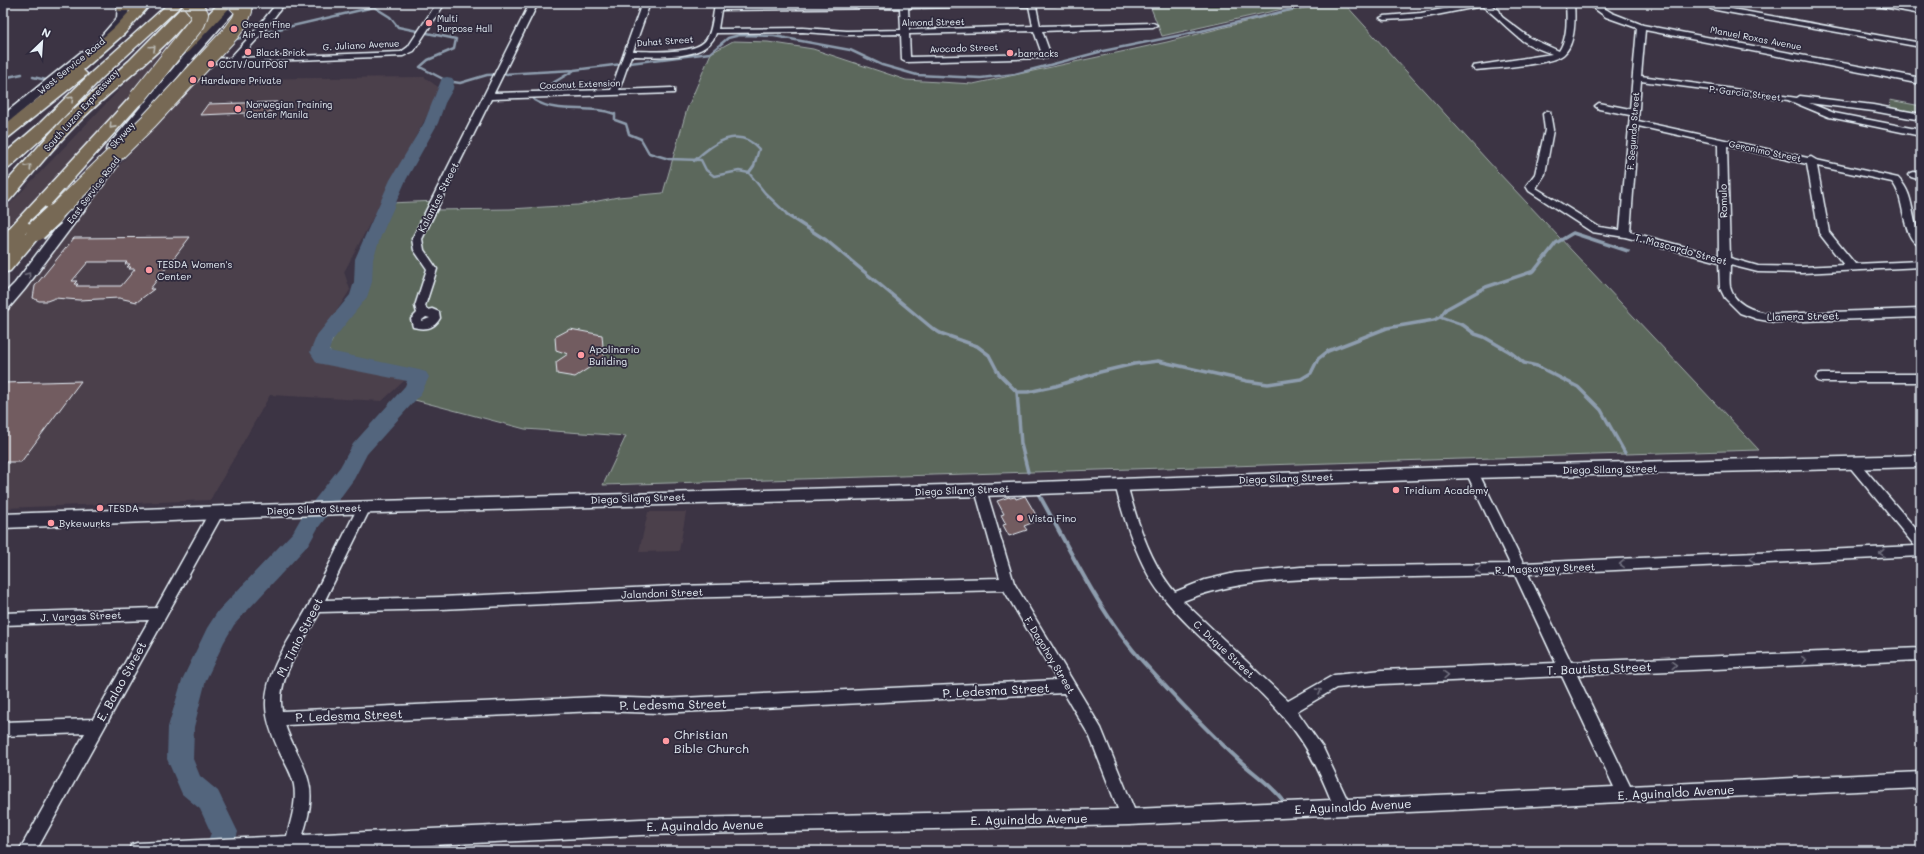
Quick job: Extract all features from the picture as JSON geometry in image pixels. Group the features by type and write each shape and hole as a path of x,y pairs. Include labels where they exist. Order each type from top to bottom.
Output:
{"highway":[{"path":"3,134 115,45 162,3"},
{"name":"South Luzon Expressway","path":"3,164 44,128 97,74 177,3"},
{"path":"71,120 103,94 160,42 192,3 200,14 197,23 138,97"},
{"name":"Skyway","path":"3,246 138,97 227,3"},
{"path":"36,231 77,193 137,131 170,101 243,16 244,11 237,3"},
{"name":"Skyway","path":"3,267 241,3"},
{"path":"47,100 60,83 120,30 141,7 135,5 123,5"},
{"name":"South Luzon Expressway","path":"3,197 71,120 128,59 156,22"}],"main road":[{"name":"East Service Road","path":"3,289 100,178 189,62 237,3"},
{"name":"East Service Road","path":"189,62 248,3"},
{"name":"West Service Road","path":"3,121 113,30 122,21 125,14 123,5"},
{"name":"East Service Road","path":"3,305 64,219"}],"street":[{"path":"233,60 258,33 281,3"},
{"name":"G. Juliano Avenue","path":"189,62 398,54 408,51 421,34 440,3"},
{"name":"Kalantas Street","path":"423,314 420,306 432,269 419,250 417,239 502,71 534,3"},
{"path":"614,93 646,3"},
{"path":"1032,3 1037,29"},
{"path":"718,5 1056,3"},
{"path":"1384,18 1404,18 1438,13 1482,3 1496,12 1499,18 1527,40 1559,54"},
{"path":"1496,12 1500,3"},
{"path":"1476,68 1543,59 1559,54 1565,49 1571,12 1570,3"},
{"name":"Manuel Roxas Avenue","path":"1591,3 1609,14 1641,27 1921,81"},
{"path":"1709,3 1714,7 1732,11 1921,45"},
{"path":"1872,3 1921,12"},
{"name":"Duhat Street","path":"626,61 692,51 700,48 707,43 713,31 718,5"},
{"path":"904,5 906,32"},
{"name":"Almond Street","path":"713,31 803,30 847,33 1153,26"},
{"name":"F. Segundo Street","path":"1625,234 1641,27"},
{"name":"Avocado Street","path":"906,32 906,60 1047,56 1037,29"},
{"name":"P. Garcia Street","path":"1637,78 1790,98 1801,104 1837,116 1921,133"},
{"name":"Coconut Extension","path":"489,96 671,91"},
{"path":"1790,98 1873,108 1921,117"},
{"name":"Geronimo Street","path":"1599,106 1634,118 1722,142 1811,160 1895,180 1902,185 1915,235 1921,243"},
{"name":"T. Mascardo Street","path":"1547,114 1549,130 1540,174 1531,184 1532,189 1596,230 1625,234 1758,269 1783,271 1921,264"},
{"name":"Romulo","path":"1722,142 1723,261"},
{"path":"1811,160 1824,233 1852,267"},
{"name":"Llanera Street","path":"1723,261 1725,288 1730,297 1741,309 1755,316 1774,318 1921,314"},
{"path":"1822,378 1921,378"},
{"name":"Diego Silang Street","path":"3,521 365,507 981,490 1472,472 1921,460"},
{"path":"1853,463 1921,544"},
{"path":"1472,472 1520,569 1566,670 1626,794"},
{"name":"C. Duque Street","path":"1121,484 1127,512 1146,556 1164,589 1207,634 1266,688 1298,724 1327,770 1342,806"},
{"name":"F. Dagohoy Street","path":"981,490 1008,584 1096,733 1129,816"},
{"name":"M. Tinio Street","path":"293,843 302,806 302,787 298,771 283,741 273,703 275,686 282,668 316,606 365,507"},
{"name":"E. Balao Street","path":"27,851 216,513"},
{"name":"R. Magsaysay Street","path":"1173,599 1205,586 1235,579 1294,573 1520,569 1921,551"},
{"name":"Jalandoni Street","path":"316,606 441,603 675,592 1008,584"},
{"name":"J. Vargas Street","path":"3,619 159,614"},
{"name":"T. Bautista Street","path":"1285,710 1334,682 1382,677 1921,654"},
{"name":"P. Ledesma Street","path":"277,718 596,704 660,706 1069,686"},
{"path":"3,729 96,726"},
{"name":"E. Aguinaldo Avenue","path":"137,851 641,827 1129,816 1921,780"}],"shaded area":[{"path":"201,3 221,3 3,237 3,211 125,84 122,82"},
{"path":"424,77 441,89 344,272 350,290 312,350 317,361 405,380 382,401 270,395 210,500 3,508 3,311 73,228 104,183 191,82 214,79"},
{"path":"648,512 686,512 679,551 639,552"}],"green space":[{"path":"1149,3 1309,3 1162,36"},
{"path":"1329,3 1344,3 1497,171 1759,450 603,485 626,436 525,429 411,399 418,375 334,357 328,349 358,294 365,253 389,203 438,201 434,210 510,209 578,205 618,197 663,193 687,109 711,53 733,41 768,42 813,49 906,80 973,84 1167,42 1280,13"},
{"path":"1890,100 1921,106 1921,114 1891,108"}],"building":[{"name":"Norwegian Training Center Manila","path":"277,102 267,116 244,116 246,113 200,115 208,104"},
{"name":"TESDA Women's Center","path":"190,237 150,289 154,289 137,302 119,298 79,300 55,298 47,301 39,301 33,298 35,286 74,238","holes":["88,262 127,262 125,264 130,264 127,267 131,267 129,269 135,269 121,286 76,286 78,284 74,284 77,281 72,281"]},
{"name":"Apolinario Building","path":"570,329 602,335 604,358 575,377 557,374 556,362 568,354 556,350 555,337"},
{"path":"81,381 21,462 3,462 3,383"},
{"name":"Vista Fino","path":"1025,496 1039,520 1024,526 1027,530 1009,536 1003,525 1006,524 1001,515 1004,514 997,501 1009,497 1015,497 1016,499"}],"waterway":[{"path":"372,3 374,7"},
{"path":"374,7 390,17 398,27 456,39 454,49 428,60 420,67 447,81 460,83 487,75 574,70 710,53 728,38 740,35 774,36 850,50 882,65 917,75 981,78 1015,74 1103,51 1201,31 1318,3"},
{"path":"232,40 374,7"},
{"path":"536,93 573,71"},
{"path":"3,78 22,74"},
{"path":"33,77 46,80"},
{"path":"218,851 225,832 209,800 191,785 180,759 181,727 194,680 215,635 226,618 301,538 310,522 347,473 360,449 413,390 419,377 324,358 319,352 324,339 358,297 363,282 364,259 373,236 398,180 431,123 438,103 446,89 447,81"},
{"path":"534,100 553,107 605,111 615,114 615,120 626,124 629,134 641,139 649,153 669,159 695,160"},
{"path":"695,160 717,143 726,139 743,138 751,142 759,149 754,166 749,173"},
{"path":"695,160 701,160 706,170 714,176 739,171 749,173"},
{"path":"749,173 765,193 789,216"},
{"path":"787,215 826,240 932,328 940,333 977,346 989,355 999,374 1017,392"},
{"path":"1440,317 1446,309 1486,287 1534,271 1556,243 1573,233 1628,251"},
{"path":"1017,392 1028,392 1056,386 1100,372 1134,364 1158,361 1247,381 1268,384 1301,379 1311,373 1318,359 1328,351 1387,328 1434,320 1440,317"},
{"path":"1440,317 1463,325 1475,334 1484,337 1510,352 1524,363 1537,366 1578,387 1601,410 1625,453"},
{"path":"1017,392 1021,444 1028,472"},
{"path":"1038,493 1086,581 1113,624 1128,644 1202,725 1282,799"}],"place":[{"name":"Multi Purpose Hall","path":"429,23"},
{"name":"Green Fine Air Tech","path":"234,29"},
{"name":"Black Brick","path":"248,52"},
{"name":"barracks","path":"1010,53"},
{"name":"CCTV/OUTPOST","path":"211,64"},
{"name":"Hardware Private","path":"193,80"},
{"name":"Norwegian Training Center Manila","path":"238,109"},
{"name":"TESDA Women's Center","path":"149,270"},
{"name":"Apolinario Building","path":"581,355"},
{"name":"Tridium Academy","path":"1396,490"},
{"name":"TESDA","path":"100,508"},
{"name":"Vista Fino","path":"1020,518"},
{"name":"Bykewurks","path":"51,523"},
{"name":"Christian Bible Church","path":"666,741"}]}
